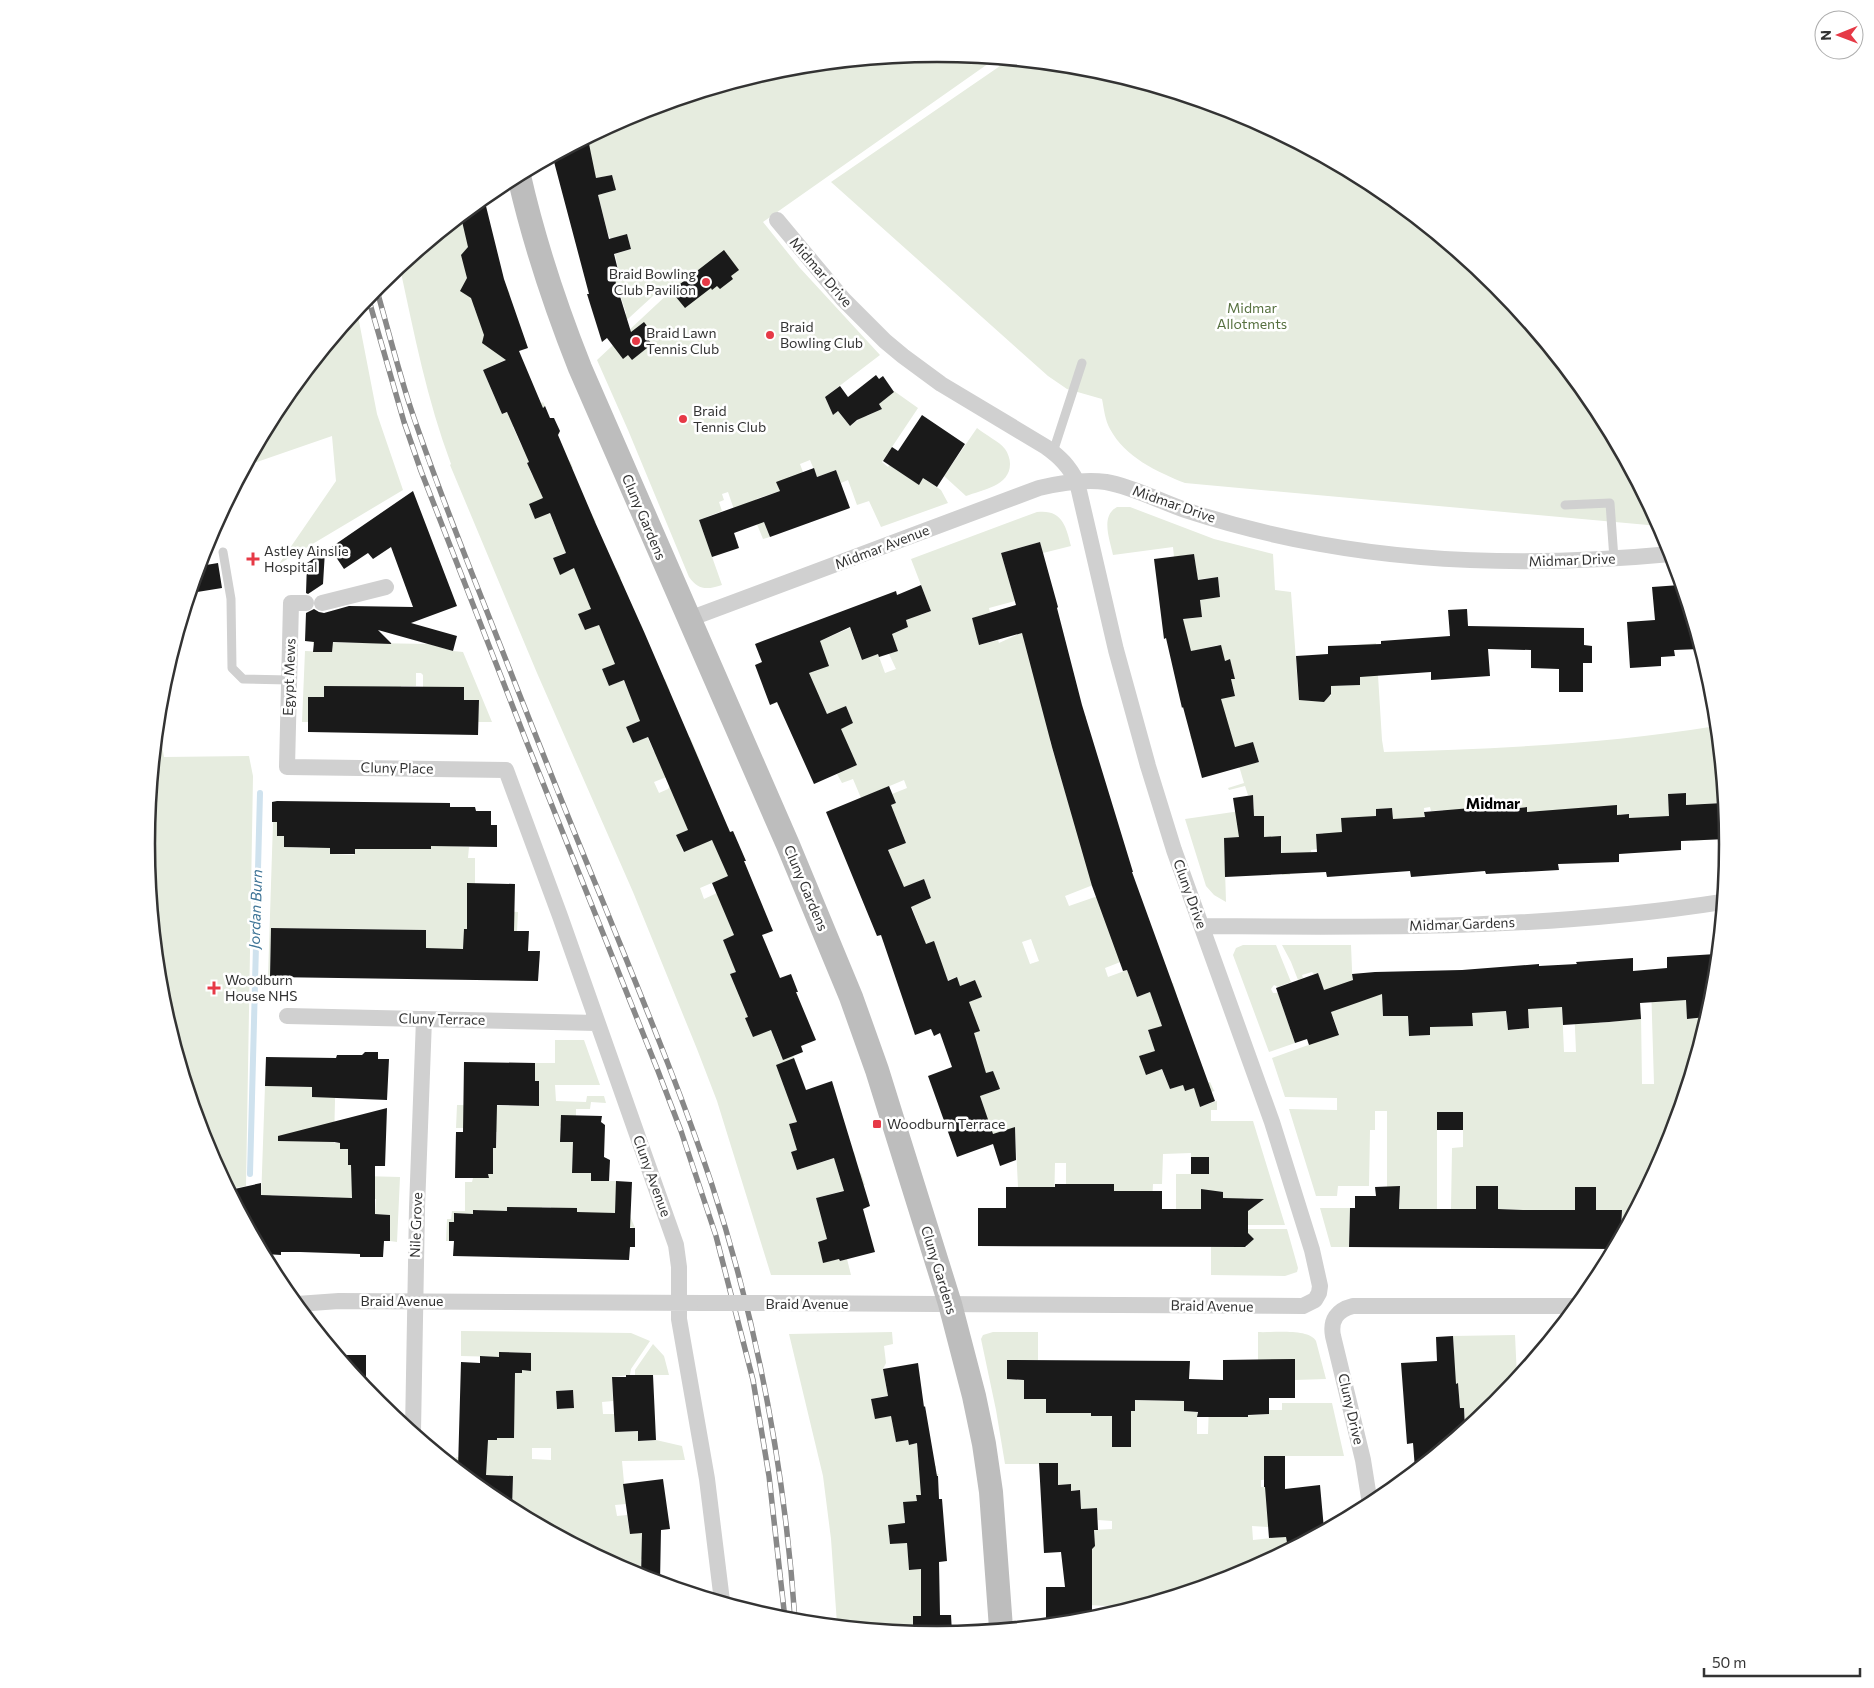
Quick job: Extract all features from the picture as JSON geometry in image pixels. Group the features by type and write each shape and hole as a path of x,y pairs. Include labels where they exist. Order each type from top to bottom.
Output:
{"street":[{"name":"Cluny Gardens","path":"521,183 540,259 580,368 788,845 851,998 894,1122 950,1304 974,1396 991,1492 1001,1623"},
{"name":"Midmar Drive","path":"777,220 843,299 897,351 941,384 1053,452 1070,468 1077,482 1107,482 1210,517 1268,533 1321,544 1479,561 1554,562 1663,555"},
{"name":"Midmar Avenue","path":"689,619 1032,490 1054,484 1077,482"},
{"name":"Cluny Drive","path":"1077,482 1129,700 1174,850 1272,1122 1296,1196 1320,1286 1315,1300"},
{"name":"Egypt Mews","path":"287,767 291,603 314,603 386,587"},
{"name":"Cluny Place","path":"287,767 506,770"},
{"name":"Cluny Avenue","path":"506,770 676,1245 679,1267 679,1319 707,1479 721,1595"},
{"name":"Midmar Gardens","path":"1202,926 1422,926 1493,924 1612,915 1716,903"},
{"name":"Cluny Terrace","path":"287,1016 597,1023"},
{"name":"Nile Grove","path":"413,1424 424,1019"},
{"name":"Braid Avenue","path":"305,1303 339,1301 415,1301 1303,1306 1315,1300"},
{"name":"Cluny Drive","path":"1369,1495 1363,1460 1333,1336 1333,1322 1336,1315 1346,1308 1353,1306 1567,1306"}],"lane":[{"path":"1053,452 1082,364"},
{"path":"1565,505 1610,503 1614,559"},
{"path":"223,552 231,599 232,668 243,679 289,680"}],"green space":[{"name":"Midmar Allotments","path":"937,62 988,64 763,222 800,268 880,355 825,397 833,415 838,411 850,426 866,414 867,416 881,409 879,404 894,391 918,408 882,462 888,467 899,452 927,472 926,480 941,490 948,503 881,527 869,501 857,505 848,480 841,483 836,470 817,477 810,460 800,464 820,518 788,478 777,482 780,491 756,499 770,537 763,539 750,507 741,530 728,492 722,494 724,500 719,502 722,511 699,520 722,585 703,588 692,581 597,360 671,291 665,285 618,328 626,313 617,285 604,289 603,283 620,278 615,254 631,249 627,234 611,239 608,234 598,195 615,190 612,175 593,179 587,145 638,122 686,104 735,89 835,69"},
{"name":"Midmar Allotments","path":"998,65 1039,69 1089,78 1139,89 1188,104 1236,122 1283,143 1328,167 1371,194 1413,224 1452,256 1490,291 1525,329 1557,368 1587,410 1614,453 1650,525 1185,483 1164,474 1133,455 1116,439 1110,429 1102,399 1067,389 1048,376 831,182 1000,66"},
{"path":"466,220 493,237 461,256 506,286 510,294 474,307 485,335 483,342 491,346 523,335 525,340 510,346 514,356 483,370 502,414 536,406 543,402 545,406 513,427 522,447 537,459 527,463 533,477 570,461 573,468 537,483 544,499 529,505 535,519 549,512 556,528 591,513 596,522 561,537 568,554 564,553 553,558 560,574 574,567 581,583 616,568 621,578 586,594 593,610 578,614 585,630 596,626 598,623 605,639 641,624 645,634 610,649 617,665 602,669 609,686 623,679 630,694 665,679 670,691 635,707 641,722 626,727 633,743 647,736 654,752 690,737 701,763 654,782 659,793 670,786 689,832 677,835 683,852 698,846 696,841 728,827 730,832 712,840 747,868 700,888 704,899 717,893 734,935 723,940 727,950 754,964 731,974 771,1030 780,1054 791,1050 794,1058 777,1065 786,1092 806,1119 789,1124 814,1144 791,1152 797,1170 854,1152 856,1159 836,1164 840,1178 861,1173 865,1185 816,1198 821,1217 833,1237 818,1242 823,1262 847,1259 851,1275 771,1275 717,1101 633,892 537,673 450,465 422,366 402,275"},
{"path":"358,319 377,414 403,490 279,564 336,481 332,436 255,463 287,410 317,368"},
{"path":"977,428 1005,449 1010,460 1009,471 994,486 966,496 944,476"},
{"path":"1117,507 1130,507 1214,539 1273,554 1275,590 1291,592 1298,688 1324,701 1328,696 1331,696 1331,686 1360,685 1358,645 1376,643 1384,752 1550,745 1709,727 1717,803 1703,804 1705,840 1692,841 1691,828 1688,828 1685,793 1668,794 1670,816 1630,826 1629,814 1620,814 1621,832 1618,832 1617,806 1594,807 1594,827 1527,813 1527,807 1519,808 1518,805 1508,805 1495,837 1493,804 1471,805 1472,839 1444,822 1443,810 1431,811 1430,807 1424,808 1425,817 1396,855 1392,808 1376,809 1378,834 1342,833 1324,838 1323,833 1316,834 1317,849 1311,850 1312,862 1289,853 1290,875 1282,875 1281,837 1263,837 1264,816 1246,837 1224,838 1226,902 1214,895 1206,886 1185,819 1254,809 1253,795 1248,795 1245,786 1229,790 1228,788 1244,783 1239,766 1259,762 1253,742 1235,749 1229,729 1191,739 1190,735 1210,730 1219,699 1235,695 1231,679 1235,678 1230,660 1214,663 1221,648 1218,645 1172,656 1162,622 1202,617 1200,598 1220,597 1218,577 1198,581 1194,554 1174,557 1173,547 1113,555 1108,536 1107,522 1112,511"},
{"path":"1037,512 1052,513 1062,520 1071,546 1043,553 1040,542 1001,553 1015,601 989,608 990,613 972,618 980,645 998,640 999,643 1021,633 1060,623 1083,716 1086,716 1086,718 1067,724 1070,734 1050,741 1093,885 1065,896 1069,906 1118,889 1141,954 1105,968 1108,977 1127,970 1137,997 1173,983 1177,996 1158,1003 1162,1026 1148,1031 1156,1052 1140,1056 1161,1068 1170,1089 1183,1085 1185,1091 1210,1082 1214,1091 1197,1097 1200,1107 1217,1101 1217,1110 1211,1110 1211,1121 1253,1121 1285,1225 1247,1225 1248,1209 1253,1202 1250,1198 1244,1198 1241,1202 1221,1209 1223,1192 1201,1192 1203,1209 1176,1209 1176,1174 1209,1174 1209,1157 1191,1157 1191,1153 1163,1154 1162,1184 1153,1184 1152,1204 1114,1191 1114,1184 1103,1184 1103,1204 1066,1184 1066,1163 1055,1163 1054,1207 1018,1187 1015,1127 974,1141 985,1112 980,1095 999,1089 993,1071 977,1077 980,1063 968,1002 981,997 975,980 960,986 956,977 941,983 907,951 901,936 883,942 881,935 903,926 909,939 922,934 911,905 931,898 924,879 904,888 866,860 906,843 902,832 868,813 896,803 892,794 907,788 904,780 861,798 853,779 842,783 837,774 857,765 838,730 853,723 846,706 828,716 820,698 798,693 773,704 766,688 820,641 850,628 862,660 878,654 885,673 896,669 889,654 898,650 890,634 908,627 901,608 921,615 931,611 911,559","holes":["1031,939 1039,961 1030,964 1022,942"]},
{"path":"313,642 429,644 463,652 492,722 478,722 479,700 464,700 464,687 450,687 423,699 423,675 416,673 416,686 401,686 401,699 339,698 339,686 324,686 324,697 308,698 308,722 302,722 305,651 332,652 332,644 313,644"},
{"name":"Woodburn House NHS","path":"162,746 164,757 249,756 253,776 246,1186 235,1188 215,1143 197,1095 182,1046 171,996 162,946 155,844"},
{"path":"273,822 277,822 284,836 284,847 307,848 331,836 331,854 354,855 355,837 377,849 390,849 418,837 418,849 431,849 431,838 450,846 469,847 468,858 475,858 475,893 473,884 467,884 467,902 476,902 497,911 518,912 517,931 505,931 463,949 426,950 426,930 271,928 270,977 268,977"},
{"path":"1243,945 1276,945 1291,982 1278,987 1274,985 1271,989 1273,993 1278,993 1295,1043 1269,1052 1233,955 1236,948"},
{"path":"1282,945 1351,945 1353,994 1382,984 1383,1016 1410,1016 1408,1020 1409,1036 1430,1035 1429,1019 1454,1026 1473,1026 1471,1005 1508,1011 1506,1015 1508,1030 1529,1028 1528,1013 1525,1009 1562,1007 1564,1052 1576,1052 1574,1006 1598,1008 1599,1023 1619,1021 1619,1006 1638,1019 1641,1014 1642,1084 1654,1084 1651,984 1688,1000 1688,1019 1698,1018 1692,1046 1677,1095 1659,1143 1622,1220 1622,1211 1594,1210 1596,1207 1596,1187 1575,1187 1575,1207 1577,1210 1523,1217 1523,1210 1496,1209 1498,1206 1498,1186 1479,1209 1451,1209 1452,1148 1463,1147 1463,1112 1437,1112 1437,1229 1424,1224 1424,1209 1399,1209 1400,1187 1387,1187 1387,1111 1375,1111 1375,1130 1370,1130 1369,1186 1338,1186 1337,1196 1316,1196 1289,1109 1337,1110 1337,1098 1285,1097 1272,1058 1339,1034 1318,973 1314,974 1312,972 1302,975 1303,978 1298,980"},
{"path":"555,1040 584,1040 600,1085 555,1085 556,1101 586,1102 587,1096 604,1096 606,1103 591,1102 590,1109 576,1109 576,1116 560,1126 560,1142 573,1142 572,1173 591,1173 591,1181 616,1181 635,1228 577,1216 577,1208 569,1208 551,1216 551,1207 542,1207 542,1215 516,1215 516,1207 508,1207 508,1215 482,1214 482,1210 473,1210 473,1214 455,1213 454,1222 449,1222 449,1241 446,1241 447,1219 451,1219 452,1211 465,1211 465,1182 472,1182 473,1178 488,1178 489,1148 496,1148 497,1132 471,1132 471,1128 456,1128 457,1105 534,1106 535,1063 555,1063"},
{"path":"336,1058 334,1143 340,1143 348,1148 348,1165 351,1165 362,1176 400,1177 397,1242 390,1241 390,1215 375,1214 376,1199 352,1198 351,1208 333,1207 334,1197 313,1197 294,1205 294,1196 272,1195 261,1200 265,1086 312,1087"},
{"path":"1320,1208 1350,1208 1349,1247 1331,1247"},
{"path":"1248,1229 1287,1229 1298,1268 1297,1272 1285,1276 1211,1275 1211,1247 1247,1247 1247,1244 1252,1241 1248,1234"},
{"path":"461,1331 631,1333 650,1341 631,1369 630,1375 612,1377 613,1401 602,1402 603,1414 614,1414 615,1432 638,1431 639,1441 656,1440 682,1446 685,1460 622,1461 626,1504 615,1505 617,1516 627,1515 630,1534 660,1530 657,1559 641,1559 641,1567 591,1545 546,1521 512,1500 513,1476 486,1475 486,1468 466,1467 456,1460 456,1457 468,1458 484,1440 497,1440 499,1373 521,1373 522,1370 531,1370 531,1353 499,1352 499,1357 461,1356","holes":["573,1390 574,1408 557,1409 556,1391","532,1448 551,1448 551,1460 532,1459"]},
{"path":"892,1332 893,1344 884,1346 886,1363 883,1369 888,1397 871,1399 875,1418 891,1414 896,1442 908,1440 909,1445 917,1443 919,1467 936,1466 936,1474 939,1474 938,1476 924,1476 925,1495 917,1495 917,1501 903,1503 905,1525 888,1525 890,1544 907,1542 909,1570 932,1568 921,1577 921,1602 926,1616 913,1616 913,1625 837,1619 831,1539 823,1476 789,1334"},
{"path":"993,1332 1038,1332 1038,1360 1007,1360 1007,1379 1024,1380 1024,1399 1050,1399 1046,1413 1067,1413 1068,1399 1091,1400 1091,1416 1108,1416 1109,1380 1112,1381 1112,1447 1131,1446 1131,1411 1135,1411 1135,1400 1184,1401 1184,1411 1197,1412 1197,1434 1208,1434 1209,1403 1224,1417 1269,1414 1269,1410 1282,1410 1282,1403 1332,1403 1344,1456 1264,1456 1264,1475 1275,1475 1275,1479 1261,1480 1261,1487 1281,1487 1268,1527 1252,1526 1253,1540 1283,1537 1286,1535 1287,1543 1236,1566 1188,1584 1139,1599 1107,1606 1088,1605 1087,1570 1094,1530 1112,1529 1112,1521 1098,1520 1097,1508 1083,1509 1081,1511 1080,1490 1071,1491 1071,1484 1058,1485 1058,1464 1005,1464 981,1339 983,1335"},
{"path":"1258,1332 1289,1332 1306,1334 1312,1337 1316,1341 1326,1379 1295,1380 1258,1360"},
{"path":"1515,1335 1517,1368 1465,1420 1464,1408 1460,1408 1458,1384 1443,1385 1454,1353 1453,1336"},
{"path":"653,1344 664,1356 669,1375 635,1375 635,1370"}],"building":[{"path":"589,144 596,178 612,175 616,190 598,195 609,239 627,234 631,249 614,254 620,278 615,280 631,332 644,322 654,335 648,339 652,344 632,360 628,355 623,359 607,338 602,342 587,294 589,294 554,163"},
{"path":"486,206 504,279 528,348 519,351 543,408 545,406 550,418 554,418 560,431 558,435 595,522 730,832 733,831 746,861 744,861 773,931 762,935 780,978 791,974 798,992 796,992 816,1040 801,1046 803,1052 783,1060 771,1030 753,1037 745,1018 748,1017 730,974 736,972 723,940 734,935 712,883 728,876 712,840 684,852 676,835 688,830 648,737 633,743 626,727 640,721 624,680 609,686 602,669 615,664 599,625 585,630 578,614 591,609 574,568 560,575 553,558 566,553 550,513 535,519 529,504 543,498 507,412 502,414 483,370 506,360 482,343 484,335 471,298 460,291 467,278 461,255 468,247 462,223"},
{"name":"Braid Bowling Club Pavilion","path":"724,250 739,270 731,276 733,279 720,289 717,286 712,290 711,288 685,308 671,291"},
{"path":"876,375 879,379 883,376 894,392 879,404 882,409 857,420 850,426 838,411 833,415 825,397 840,386 848,397"},
{"path":"922,415 965,444 937,487 923,478 919,485 883,461 892,447 898,451"},
{"path":"814,468 817,477 836,470 850,508 770,537 764,522 734,533 739,548 712,557 699,520 780,491 776,482"},
{"path":"413,491 457,606 411,623 457,636 453,651 378,630 392,644 333,642 332,652 313,652 314,642 305,641 306,613 314,609 324,613 349,606 413,607 391,547 373,559 368,553 344,569 330,548"},
{"path":"1040,542 1082,705 1132,872 1215,1101 1200,1107 1194,1088 1185,1091 1183,1085 1170,1089 1162,1069 1146,1075 1139,1056 1155,1051 1148,1030 1162,1026 1150,992 1137,997 1127,970 1123,971 1092,886 1022,633 979,645 972,618 1016,605 1001,553"},
{"path":"325,551 323,584 308,594 306,593 307,563"},
{"path":"1194,554 1198,580 1218,577 1220,597 1200,600 1202,617 1183,619 1191,651 1221,645 1225,661 1230,659 1235,679 1231,679 1235,696 1221,699 1235,747 1253,742 1259,762 1202,778 1182,708 1166,638 1164,639 1154,559"},
{"path":"218,563 222,588 197,592 208,565"},
{"path":"921,585 931,611 906,620 908,627 892,634 898,651 879,657 878,654 862,660 850,627 820,641 829,666 809,673 827,714 846,706 853,723 841,729 857,765 814,784 777,702 770,705 755,665 762,662 755,644 896,591 897,595"},
{"path":"1674,585 1694,649 1674,650 1675,656 1661,657 1661,666 1630,668 1627,622 1655,620 1652,587"},
{"path":"1467,609 1468,626 1584,628 1584,645 1592,646 1592,663 1583,663 1583,692 1559,692 1559,669 1531,668 1531,650 1488,649 1490,676 1431,680 1431,672 1360,677 1360,685 1331,686 1331,694 1324,702 1299,700 1296,656 1328,654 1328,646 1381,644 1381,641 1450,636 1448,610"},
{"path":"324,686 464,687 464,700 479,700 478,735 308,732 308,697 324,697"},
{"path":"889,786 896,803 891,805 906,843 888,850 904,887 924,879 931,898 911,907 926,944 934,941 948,981 957,977 960,986 975,980 982,997 969,1002 980,1031 974,1033 986,1073 993,1071 1000,1089 980,1096 993,1134 1015,1127 1016,1160 1000,1166 993,1144 957,1157 928,1076 952,1067 940,1033 934,1036 931,1029 915,1035 881,935 877,936 826,812"},
{"path":"1686,793 1686,805 1717,803 1719,839 1681,841 1681,850 1619,854 1619,862 1558,864 1559,870 1486,874 1485,871 1411,877 1410,871 1327,877 1326,872 1225,877 1224,838 1239,837 1233,798 1253,795 1254,816 1264,816 1264,837 1281,836 1281,853 1317,852 1316,834 1342,832 1341,818 1376,816 1376,809 1392,808 1393,819 1425,817 1424,812 1471,808 1470,805 1519,805 1519,808 1527,807 1527,812 1617,805 1617,815 1629,814 1629,818 1669,816 1668,794"},
{"path":"272,802 450,803 450,807 475,807 476,811 491,811 491,825 497,825 497,847 431,846 431,849 355,849 355,854 330,854 330,848 284,847 284,836 277,836 277,822 272,822"},
{"path":"467,883 515,884 514,931 529,931 528,951 540,951 538,981 270,977 271,928 426,930 426,948 463,949 464,929 467,929"},
{"path":"1710,954 1698,1018 1687,1019 1686,1000 1640,1003 1641,1019 1563,1025 1562,1007 1528,1009 1529,1028 1508,1030 1506,1011 1472,1013 1473,1026 1430,1027 1430,1035 1409,1036 1408,1016 1383,1016 1382,994 1331,1012 1339,1035 1309,1045 1307,1039 1295,1043 1276,988 1318,973 1324,990 1353,980 1352,974 1462,970 1539,964 1539,966 1577,964 1576,962 1633,958 1633,971 1667,968 1667,957"},
{"path":"365,1052 378,1052 378,1059 389,1059 387,1100 312,1097 312,1087 265,1086 266,1057 336,1058 337,1055 362,1055"},
{"path":"794,1058 806,1090 832,1081 870,1206 863,1209 875,1252 840,1261 839,1259 823,1263 818,1242 827,1239 816,1198 844,1191 834,1158 797,1170 791,1152 797,1150 789,1124 797,1122 776,1065"},
{"path":"464,1062 535,1063 535,1081 539,1081 539,1106 497,1105 496,1148 493,1148 493,1174 488,1174 489,1178 455,1178 456,1132 463,1132"},
{"path":"387,1108 385,1166 375,1166 375,1214 390,1215 390,1241 384,1241 383,1257 360,1257 360,1254 300,1252 281,1252 281,1255 272,1254 235,1189 261,1183 261,1195 352,1198 351,1165 348,1165 348,1149 340,1149 340,1143 334,1142 278,1141 278,1136"},
{"path":"1437,1112 1463,1112 1463,1130 1437,1130"},
{"path":"561,1115 602,1116 601,1122 605,1125 604,1157 610,1160 609,1181 591,1181 591,1173 572,1173 573,1142 560,1142"},
{"path":"1191,1157 1209,1157 1209,1174 1191,1174"},
{"path":"616,1181 632,1182 630,1228 635,1228 635,1247 630,1247 629,1260 453,1256 454,1241 449,1241 449,1222 454,1222 454,1213 473,1214 473,1210 507,1211 507,1207 577,1208 577,1212 615,1213"},
{"path":"1055,1184 1114,1184 1114,1191 1162,1191 1162,1209 1201,1209 1201,1189 1223,1192 1223,1198 1264,1199 1248,1211 1248,1233 1254,1239 1245,1247 978,1246 978,1208 1006,1208 1006,1187 1055,1187"},
{"path":"1400,1186 1399,1209 1476,1209 1476,1186 1498,1186 1498,1209 1575,1210 1575,1187 1596,1187 1596,1210 1622,1210 1622,1221 1605,1249 1349,1247 1350,1208 1355,1208 1355,1196 1376,1196 1375,1187"},
{"path":"1453,1336 1456,1384 1458,1383 1460,1408 1464,1408 1465,1420 1415,1463 1413,1443 1407,1444 1401,1363 1437,1361 1436,1337"},
{"path":"499,1352 531,1353 531,1371 522,1370 522,1373 515,1373 514,1438 488,1440 486,1475 513,1476 512,1500 458,1462 461,1362 480,1363 480,1356 499,1357"},
{"path":"346,1355 366,1355 366,1377"},
{"path":"1295,1359 1295,1398 1269,1398 1269,1414 1248,1415 1248,1417 1197,1417 1198,1412 1184,1411 1184,1401 1135,1400 1135,1411 1131,1411 1131,1447 1112,1447 1112,1416 1091,1416 1091,1413 1046,1413 1046,1399 1024,1399 1024,1380 1007,1379 1007,1360 1190,1361 1189,1379 1223,1380 1223,1360"},
{"path":"918,1363 924,1407 938,1476 939,1499 942,1499 947,1561 939,1562 940,1615 951,1615 952,1625 913,1625 913,1616 921,1616 921,1569 909,1570 907,1543 890,1544 888,1525 905,1523 903,1502 917,1501 916,1495 921,1495 917,1443 909,1445 908,1440 896,1442 891,1416 875,1419 871,1399 888,1396 883,1369"},
{"path":"626,1375 653,1375 656,1440 638,1441 638,1431 615,1432 612,1377 626,1377"},
{"path":"573,1390 574,1408 557,1409 556,1391"},
{"path":"1264,1456 1285,1456 1285,1489 1320,1485 1323,1523 1287,1543 1286,1537 1269,1538 1264,1487"},
{"path":"1039,1463 1058,1463 1058,1485 1071,1484 1071,1491 1080,1490 1081,1509 1097,1508 1098,1530 1094,1530 1095,1546 1092,1549 1092,1609 1046,1618 1046,1587 1065,1587 1061,1552 1044,1553"},
{"path":"663,1479 670,1529 661,1530 660,1574 641,1567 642,1533 630,1534 623,1484"}],"waterway":[{"name":"Jordan Burn","path":"250,1174 260,793"}],"railway":[{"path":"379,297 409,403 460,544 660,1043 712,1185 743,1292 767,1400 784,1510 794,1612"},
{"path":"370,306 404,422 421,471 658,1071 681,1131 716,1236 753,1380 769,1476 784,1610"}],"place":[{"name":"Braid Bowling Club Pavilion","path":"706,282"},
{"name":"Braid Bowling Club","path":"770,335"},
{"name":"Braid Lawn Tennis Club","path":"636,341"},
{"name":"Braid Tennis Club","path":"683,419"},
{"name":"Astley Ainslie Hospital","path":"253,559"},
{"name":"Woodburn House NHS","path":"214,988"},
{"name":"Woodburn Terrace","path":"877,1124"}],"district":[{"name":"Midmar","path":"1493,804"}]}
